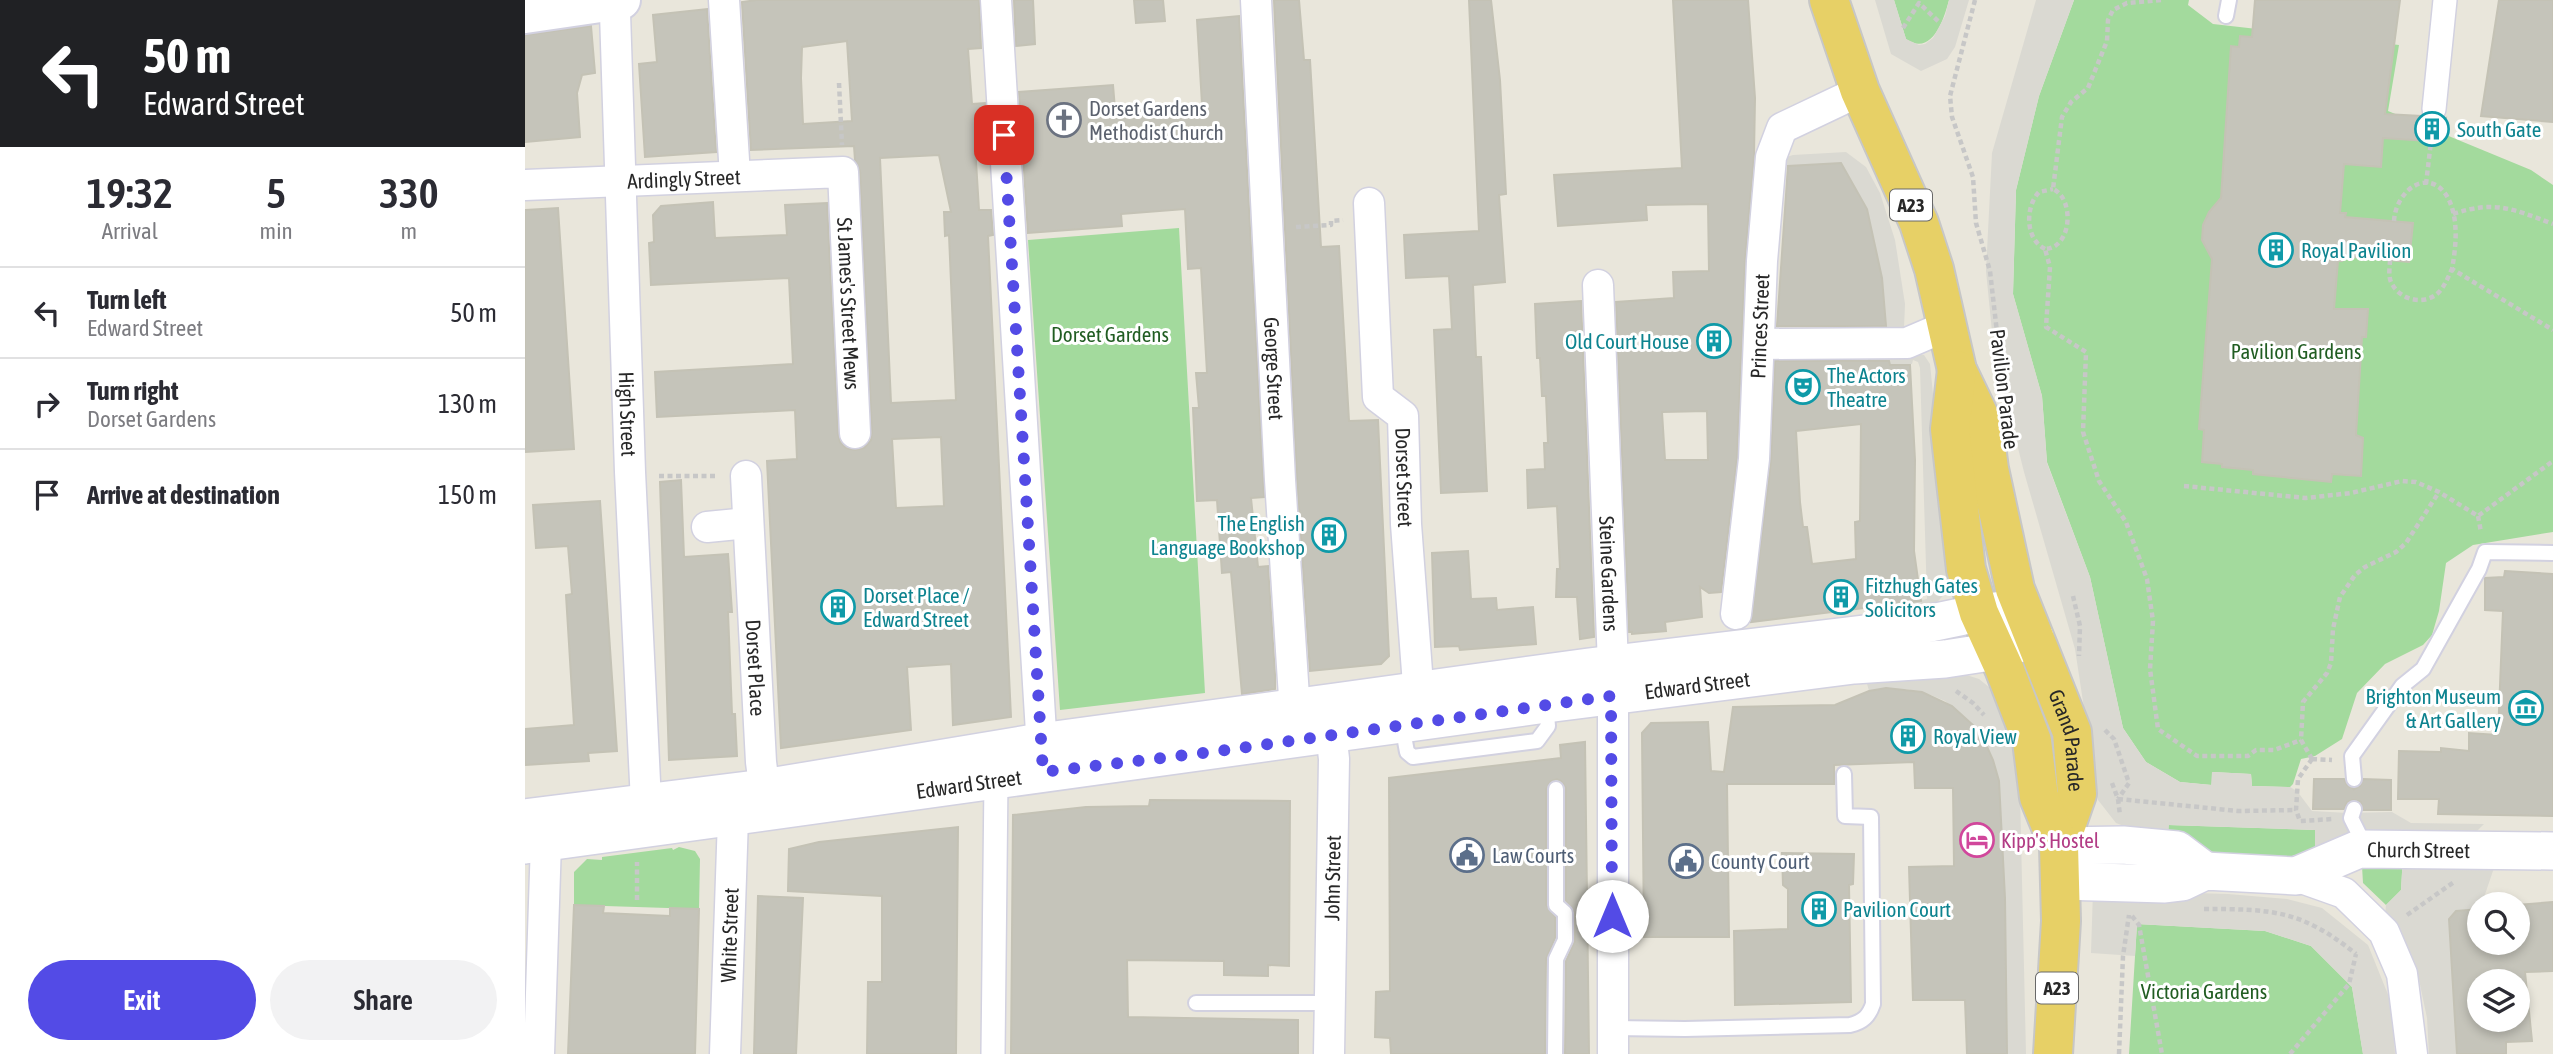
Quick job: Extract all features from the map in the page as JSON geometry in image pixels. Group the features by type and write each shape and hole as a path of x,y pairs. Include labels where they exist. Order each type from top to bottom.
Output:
{"highway":[{"name":"Pavilion Parade","path":"1829,0 1860,91 1919,223 1934,269 1949,325 1957,370 1983,425 1989,470 2015,589 2029,623"},
{"name":"Pavilion Parade","path":"1957,370 1950,429 1966,569 1979,613 1997,651"},
{"name":"Grand Parade","path":"2029,623 2072,732 2077,794 2060,864 2053,1054"},
{"name":"Grand Parade","path":"1997,651 2032,741 2039,797 2060,864"}],"main road":[{"path":"525,14 613,1"}],"street":[{"path":"724,0 735,176"},
{"path":"996,0 1042,757"},
{"name":"George Street","path":"1256,0 1267,228 1313,721"},
{"path":"2434,109 2445,0"},
{"name":"High Street","path":"613,1 644,828"},
{"name":"Princes Street","path":"1736,614 1754,459 1762,261 1770,157 1782,128 1860,91"},
{"name":"Ardingly Street","path":"525,185 843,173"},
{"name":"St James's Street Mews","path":"843,173 855,433"},
{"name":"Dorset Street","path":"1369,203 1378,397 1403,416 1414,713"},
{"name":"Steine Gardens","path":"1598,285 1612,680 1613,1041"},
{"path":"1760,344 1907,343 1949,325"},
{"name":"Dorset Place","path":"746,477 761,762 749,802"},
{"path":"707,527 748,523"},
{"name":"Edward Street","path":"1414,713 1897,630 1979,613 2029,623"},
{"name":"Edward Street","path":"535,830 644,828 749,802 1042,757 1313,721 1546,704 1612,680 1945,659 1997,651 2029,623"},
{"name":"John Street","path":"1313,721 1334,759 1329,1054"},
{"name":"Edward Street","path":"749,802 996,779 1042,757"},
{"path":"993,1054 996,779"},
{"name":"White Street","path":"726,1054 749,802"},
{"name":"Church Street","path":"2060,864 2123,845 2177,850 2205,871 2296,876 2355,826 2553,850"},
{"path":"535,830 539,1054"},
{"path":"2296,876 2344,893 2384,932 2402,974 2412,1054"}],"lane":[{"path":"2226,16 2229,0"},
{"path":"2354,779 2352,756 2402,685 2423,669 2479,569 2485,552 2553,553"},
{"path":"1613,1041 1685,1030 1850,1025 1864,1019 1873,1004 1871,817 1845,816 1844,774"},
{"path":"1555,1054 1556,959 1565,940 1565,913 1556,905 1556,789"},
{"path":"1196,1003 1330,1003"}],"path":[{"name":"Pavilion Parade","path":"1975,0 1951,96 1952,117 1973,177 1976,223 1990,271 2004,386"},
{"path":"2053,189 2062,117 2071,102 2088,88 2107,41 2108,20 2113,10 2127,3 2161,0"},
{"path":"1903,28 1919,1 1940,23"},
{"path":"839,83 843,173"},
{"path":"2426,184 2430,146"},
{"path":"2390,260 2389,275 2393,286 2402,295 2423,300 2435,295 2446,282 2452,269 2456,237 2449,201 2444,193 2426,184 2415,185 2401,196 2395,208 2394,221"},
{"path":"2053,189 2063,197 2067,218 2061,240 2051,249 2045,249 2033,238 2029,213 2031,202 2039,192 2053,189"},
{"path":"2453,214 2495,205 2553,224"},
{"path":"1267,228 1331,225 1331,221"},
{"path":"2045,249 2050,267 2046,327 2085,352 2083,432 2099,481 2126,522 2147,579 2153,621 2150,670 2158,729 2197,756 2248,756 2256,750 2274,750 2301,740"},
{"path":"2452,269 2553,330"},
{"path":"2185,486 2307,498 2351,493 2402,481 2416,482 2439,492 2478,516 2553,461"},
{"path":"630,472 667,477 746,477"},
{"path":"2355,826 2300,821 2296,810 2298,779 2312,759 2301,740 2303,702 2327,673 2331,663 2336,611 2347,584 2365,567 2396,552 2406,543 2439,492"},
{"path":"2073,596 2080,626 2079,656 2074,648"},
{"path":"1948,686 1973,702 1987,718"},
{"path":"2099,724 2114,739 2129,783 2118,799 2238,811 2296,810"},
{"path":"636,900 644,828"},
{"path":"2399,920 2458,879"},
{"path":"2194,910 2245,909 2281,913 2322,930 2356,954 2349,984 2290,1054"},
{"path":"2129,913 2140,912"},
{"path":"2119,1054 2123,956 2129,913"},
{"path":"2129,913 2139,925 2162,1054"}],"green space":[{"path":"1894,0 1949,0 1944,17 1930,40 1915,43 1906,39"},
{"name":"Pavilion Gardens","path":"2074,0 2189,0 2188,5 2213,24 2399,45 2388,111 2531,170 2553,185 2553,532 2473,545 2446,563 2439,611 2432,635 2423,645 2385,664 2357,693 2342,739 2315,756 2301,759 2290,787 2252,786 2251,774 2213,772 2212,785 2180,782 2146,762 2123,728 2090,577 2047,462 2042,396 2013,294 2016,190 2039,96"},
{"name":"Dorset Gardens","path":"1179,228 1205,693 1060,710 1028,240"},
{"path":"2168,825 2316,830 2315,855 2274,863 2229,857 2168,843"},
{"path":"679,847 695,851 700,859 699,909 574,905 574,872 587,859 602,860 602,857 673,850"},
{"path":"2403,855 2401,890 2386,905 2363,883 2362,866"},
{"name":"Victoria Gardens","path":"2137,924 2265,931 2311,946 2352,987 2363,1054 2129,1054"}],"shaded area":[{"path":"1875,0 1894,0 1906,39 1919,45 1933,38 1945,16 1949,0 1969,0 1955,47 1947,59 1921,71 1891,54"},
{"path":"2036,0 2074,0 2039,96 2016,190 2013,294 2042,396 2047,463 2090,577 2123,728 2146,762 2180,782 2211,785 2212,772 2251,774 2252,786 2290,787 2297,791 2312,811 2392,812 2411,823 2484,824 2463,845 2315,855 2315,830 2169,825 2168,843 2116,823 2098,800 2075,649 2024,472 1994,352 1986,271 1992,153"},
{"path":"1846,152 1866,167 1880,193 1895,240 1905,304 1904,328 1889,335 1867,335 1867,324 1886,323 1882,278 1867,209 1841,163 1784,166 1783,158 1793,155"},
{"path":"1868,355 1924,355 1930,364 1951,573 1948,590 1932,608 1873,615 1872,609 1927,599 1920,368 1918,362 1913,360 1912,364 1868,365"},
{"path":"1960,673 1979,679 1994,691 2014,747 2020,794 2026,1054 2007,1054 1998,783 1990,752 1975,727 1945,701 1907,689 1869,691 1866,680"},
{"path":"2403,855 2495,865 2486,892 2467,892 2467,910 2456,911 2449,919 2457,1054 2429,1054 2427,1018 2417,970 2384,932 2386,905 2401,890"},
{"path":"2093,890 2228,894 2287,899 2322,908 2368,945 2391,1002 2395,1054 2363,1054 2352,987 2311,946 2265,931 2137,924 2135,956 2091,953"}],"building":[{"path":"979,0 981,48 968,49 972,104 985,103 987,144 975,145 979,210 991,210 993,235 988,236 1011,717 953,725 951,664 907,667 911,730 781,748 767,461 797,459 795,410 657,417 655,372 793,364 789,278 651,285 649,243 654,242 653,215 661,206 713,202 715,238 787,235 785,205 827,203 838,434 840,442 846,448 864,448 871,440 872,432 860,171 855,160 854,146 751,150 742,2","holes":["847,41 852,121 803,124 802,47","939,155 951,212 944,212 945,236 949,235 956,400 891,403 880,158","941,437 944,506 896,508 892,439"]},
{"path":"1014,0 1033,0 1035,44 1016,46"},
{"path":"1134,0 1163,0 1165,21 1136,23"},
{"path":"1274,0 1299,0 1304,60 1310,60 1321,247 1339,246 1349,421 1378,420 1389,656 1381,664 1310,671 1297,479"},
{"path":"1469,0 1491,0 1500,80 1506,194 1499,195 1505,282 1473,285 1476,357 1481,357 1487,491 1441,493 1434,330 1452,329 1449,276 1406,278 1404,235 1479,231"},
{"path":"1673,0 1748,0 1755,98 1754,155 1745,259 1737,458 1721,592 1709,593 1700,587 1702,617 1665,622 1666,631 1632,634 1629,632 1616,302 1674,298 1673,272 1709,271 1708,204 1646,205 1647,220 1558,226 1554,175 1682,168","holes":["1707,411 1708,460 1665,460 1662,412"]},
{"name":"Royal Pavilion","path":"2255,0 2400,0 2385,114 2422,116 2433,123 2446,118 2443,142 2383,138 2381,167 2344,164 2340,213 2346,213 2345,217 2413,223 2409,262 2343,256 2342,261 2338,261 2334,309 2368,309 2366,337 2362,337 2356,435 2363,438 2361,476 2332,474 2331,482 2253,474 2253,470 2202,462 2204,430 2199,429 2212,259 2202,240 2203,225 2209,212 2221,198 2231,46 2239,47 2240,36 2252,37"},
{"path":"2499,0 2553,0 2553,122 2481,116"},
{"path":"707,9 716,152 645,157 639,64 657,62 653,15"},
{"path":"1239,16 1264,497 1251,498 1258,567 1268,566 1275,675 1275,689 1242,694 1231,572 1222,573 1217,500 1197,501 1193,408 1199,408 1196,373 1207,373 1201,268 1188,269 1185,209 1121,214 1122,226 1028,233 1019,92 1113,85 1115,109 1202,104 1197,20"},
{"path":"591,26 595,73 582,75 577,93 580,137 525,142 525,35"},
{"path":"1841,163 1867,209 1882,278 1886,326 1777,326 1788,166"},
{"path":"558,208 574,449 525,452 525,210"},
{"path":"1581,301 1594,637 1580,639 1577,597 1556,597 1557,569 1560,569 1557,506 1528,508 1527,470 1545,469 1544,443 1548,443 1546,396 1542,396 1540,358 1537,358 1535,304"},
{"path":"1775,361 1889,361 1890,365 1910,365 1915,460 1914,551 1921,601 1751,622 1771,461","holes":["1861,424 1860,521 1855,522 1856,559 1812,564 1807,527 1803,527 1796,431"]},
{"path":"681,480 684,557 728,554 732,612 728,612 732,714 735,714 737,756 669,760 660,482"},
{"path":"600,501 617,751 588,753 589,761 525,765 525,729 574,725 566,595 572,594 568,546 536,548 533,505"},
{"path":"1468,551 1471,599 1496,598 1497,610 1533,607 1536,644 1460,650 1459,646 1435,647 1432,553"},
{"name":"Brighton Museum & Art Gallery","path":"2505,571 2553,574 2553,816 2438,814 2439,799 2398,799 2399,751 2441,752 2441,748 2469,751 2469,733 2498,735 2503,611 2485,610 2485,578 2504,577"},
{"path":"1886,688 1922,692 1952,706 1975,727 1993,760 1999,781 2005,898 2007,1054 1967,1054 1965,1000 1913,1000 1909,867 1954,866 1953,788 1915,788 1914,762 1834,765 1834,784 1727,784 1729,937 1644,937 1642,733 1651,723 1708,722 1711,771 1724,772 1733,707 1835,705 1869,691"},
{"name":"Law Courts","path":"1585,742 1589,1054 1565,1054 1566,961 1575,941 1575,913 1566,901 1566,788 1557,779 1551,781 1546,789 1546,905 1555,917 1555,938 1546,959 1545,1054 1391,1054 1390,1038 1375,1037 1376,992 1390,991 1389,778 1561,758 1560,745"},
{"path":"2314,779 2344,779 2347,785 2354,789 2360,786 2363,779 2391,780 2391,810 2363,810 2361,802 2353,800 2347,802 2344,809 2313,809"},
{"path":"1150,800 1290,801 1289,966 1268,965 1268,976 1224,975 1224,961 1127,960 1128,1017 1298,1020 1298,1054 1011,1054 1013,815 1086,807 1149,806"},
{"path":"958,827 956,1054 867,1054 868,982 882,982 882,896 788,891 789,849 819,842"},
{"name":"Pavilion Court","path":"1782,853 1854,854 1853,884 1849,885 1851,1002 1735,1005 1734,931 1788,929 1788,889 1783,885"},
{"path":"758,896 803,898 796,1054 754,1054"},
{"path":"2553,902 2553,971 2467,969 2467,1032 2530,1032 2530,1021 2532,1041 2506,1042 2506,1054 2457,1054 2449,919 2456,911 2467,910 2467,955 2530,955 2530,904"},
{"path":"574,905 604,906 603,913 670,916 670,908 699,909 695,1054 568,1054"}],"place":[{"name":"Dorset Gardens Methodist Church","path":"1064,120"},
{"name":"South Gate","path":"2432,129"},
{"name":"Royal Pavilion","path":"2276,250"},
{"name":"Old Court House","path":"1714,341"},
{"name":"The Actors Theatre","path":"1803,387"},
{"name":"The English Language Bookshop","path":"1329,535"},
{"name":"Fitzhugh Gates Solicitors","path":"1841,597"},
{"name":"Dorset Place / Edward Street","path":"838,607"},
{"name":"Brighton Museum & Art Gallery","path":"2526,708"},
{"name":"Royal View","path":"1908,736"},
{"name":"Kipp's Hostel","path":"1977,840"},
{"name":"Law Courts","path":"1467,855"},
{"name":"County Court","path":"1686,861"},
{"name":"Pavilion Court","path":"1819,909"}],"route":[{"path":"1004,135 1043,772 1212,752 1611,696 1612,916"}]}
